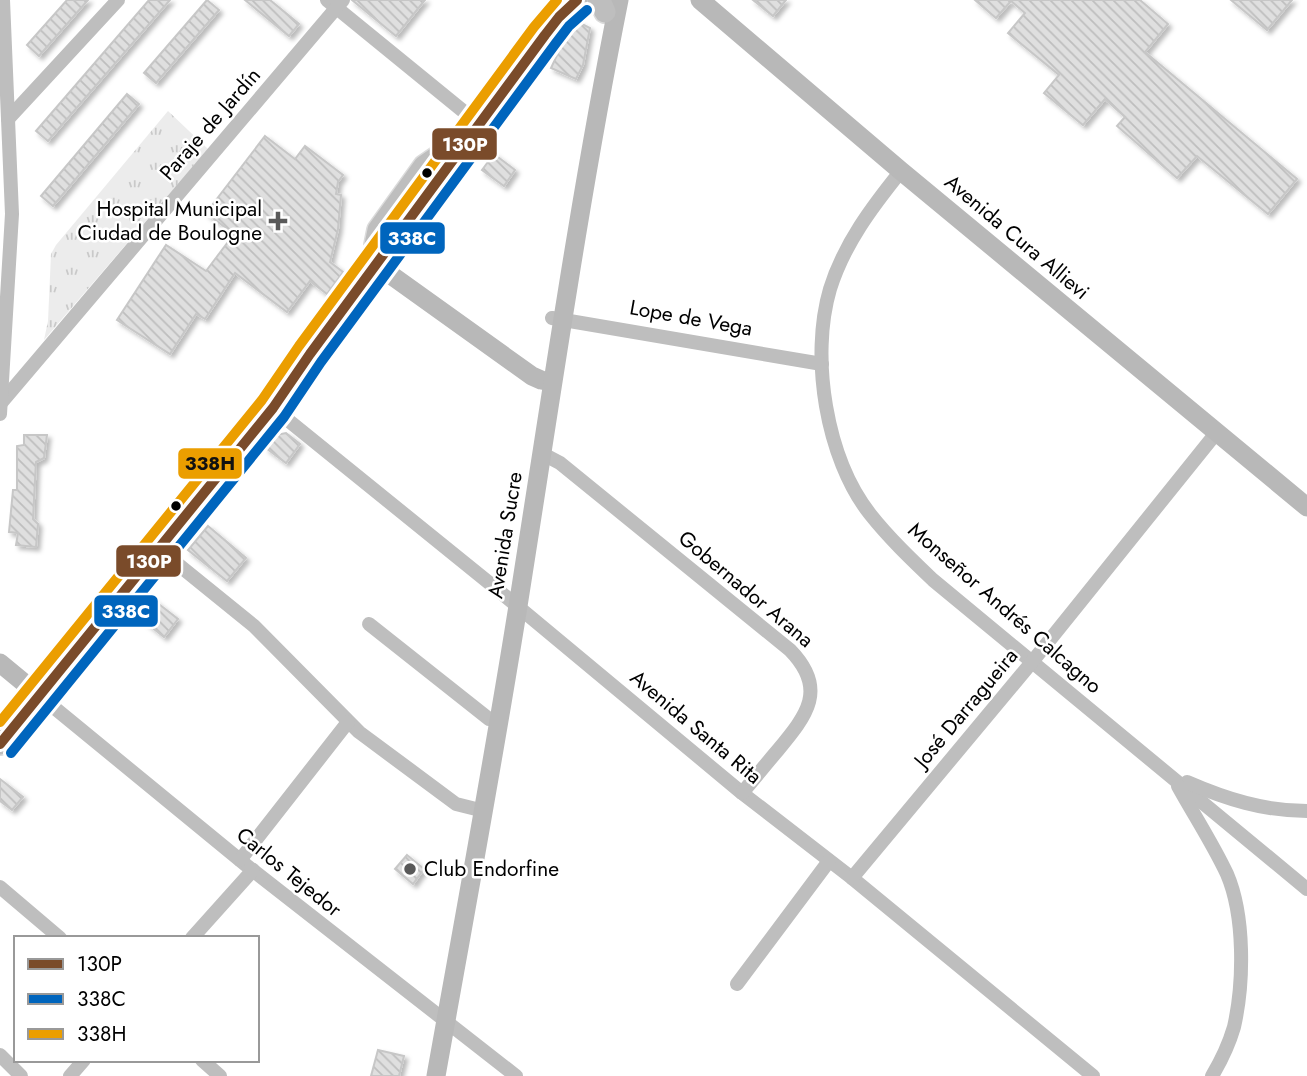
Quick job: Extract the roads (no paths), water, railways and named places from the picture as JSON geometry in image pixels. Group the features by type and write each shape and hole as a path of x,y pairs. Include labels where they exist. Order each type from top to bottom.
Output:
{"main road":[{"path":"0,744 273,408 562,8 577,0"},
{"name":"Avenida Cura Allievi","path":"700,0 901,171 1307,507"},
{"name":"Avenida Sucre","path":"425,1076 441,1017 494,719 607,3"},
{"path":"377,265 532,376 547,381"},
{"name":"Avenida Sucre","path":"513,602 541,453 547,381"},
{"path":"0,663 40,695"},
{"name":"Avenida Sucre","path":"436,1076 441,1017"}],"street":[{"path":"1,408 12,214 3,0"},
{"path":"8,119 118,0"},
{"path":"336,3 479,124"},
{"name":"Paraje de Jardín","path":"1,408 336,3"},
{"name":"Monseñor Andrés Calcagno","path":"901,171 862,221 839,266 830,290 823,328 822,364 828,415 842,465 869,513 933,580 1307,889"},
{"name":"Lope de Vega","path":"558,319 822,364"},
{"name":"Avenida Santa Rita","path":"273,408 513,602 742,793 852,878 1093,1076"},
{"name":"José Darragueira","path":"852,878 1032,662 1217,432"},
{"name":"Gobernador Arana","path":"541,453 560,463 790,650 806,669 811,690 810,703 803,718 742,793"},
{"path":"159,549 254,626 359,732 456,804 478,810"},
{"path":"369,624 494,719"},
{"name":"Carlos Tejedor","path":"40,695 253,870 516,1076"},
{"path":"240,859 348,722"},
{"path":"1172,777 1243,803 1283,811 1307,811"},
{"path":"1172,777 1228,876 1239,926 1241,952 1238,1007 1233,1030 1212,1076"},
{"path":"737,984 829,861"},
{"path":"194,936 253,870"},
{"path":"0,887 58,936"},
{"path":"0,1055 21,1076"},
{"path":"70,1076 81,1062"},
{"path":"204,1062 220,1076"}],"place":[{"name":"Hospital Municipal Ciudad de Boulogne","path":"278,221"},
{"name":"Club Endorfine","path":"410,869"}]}
